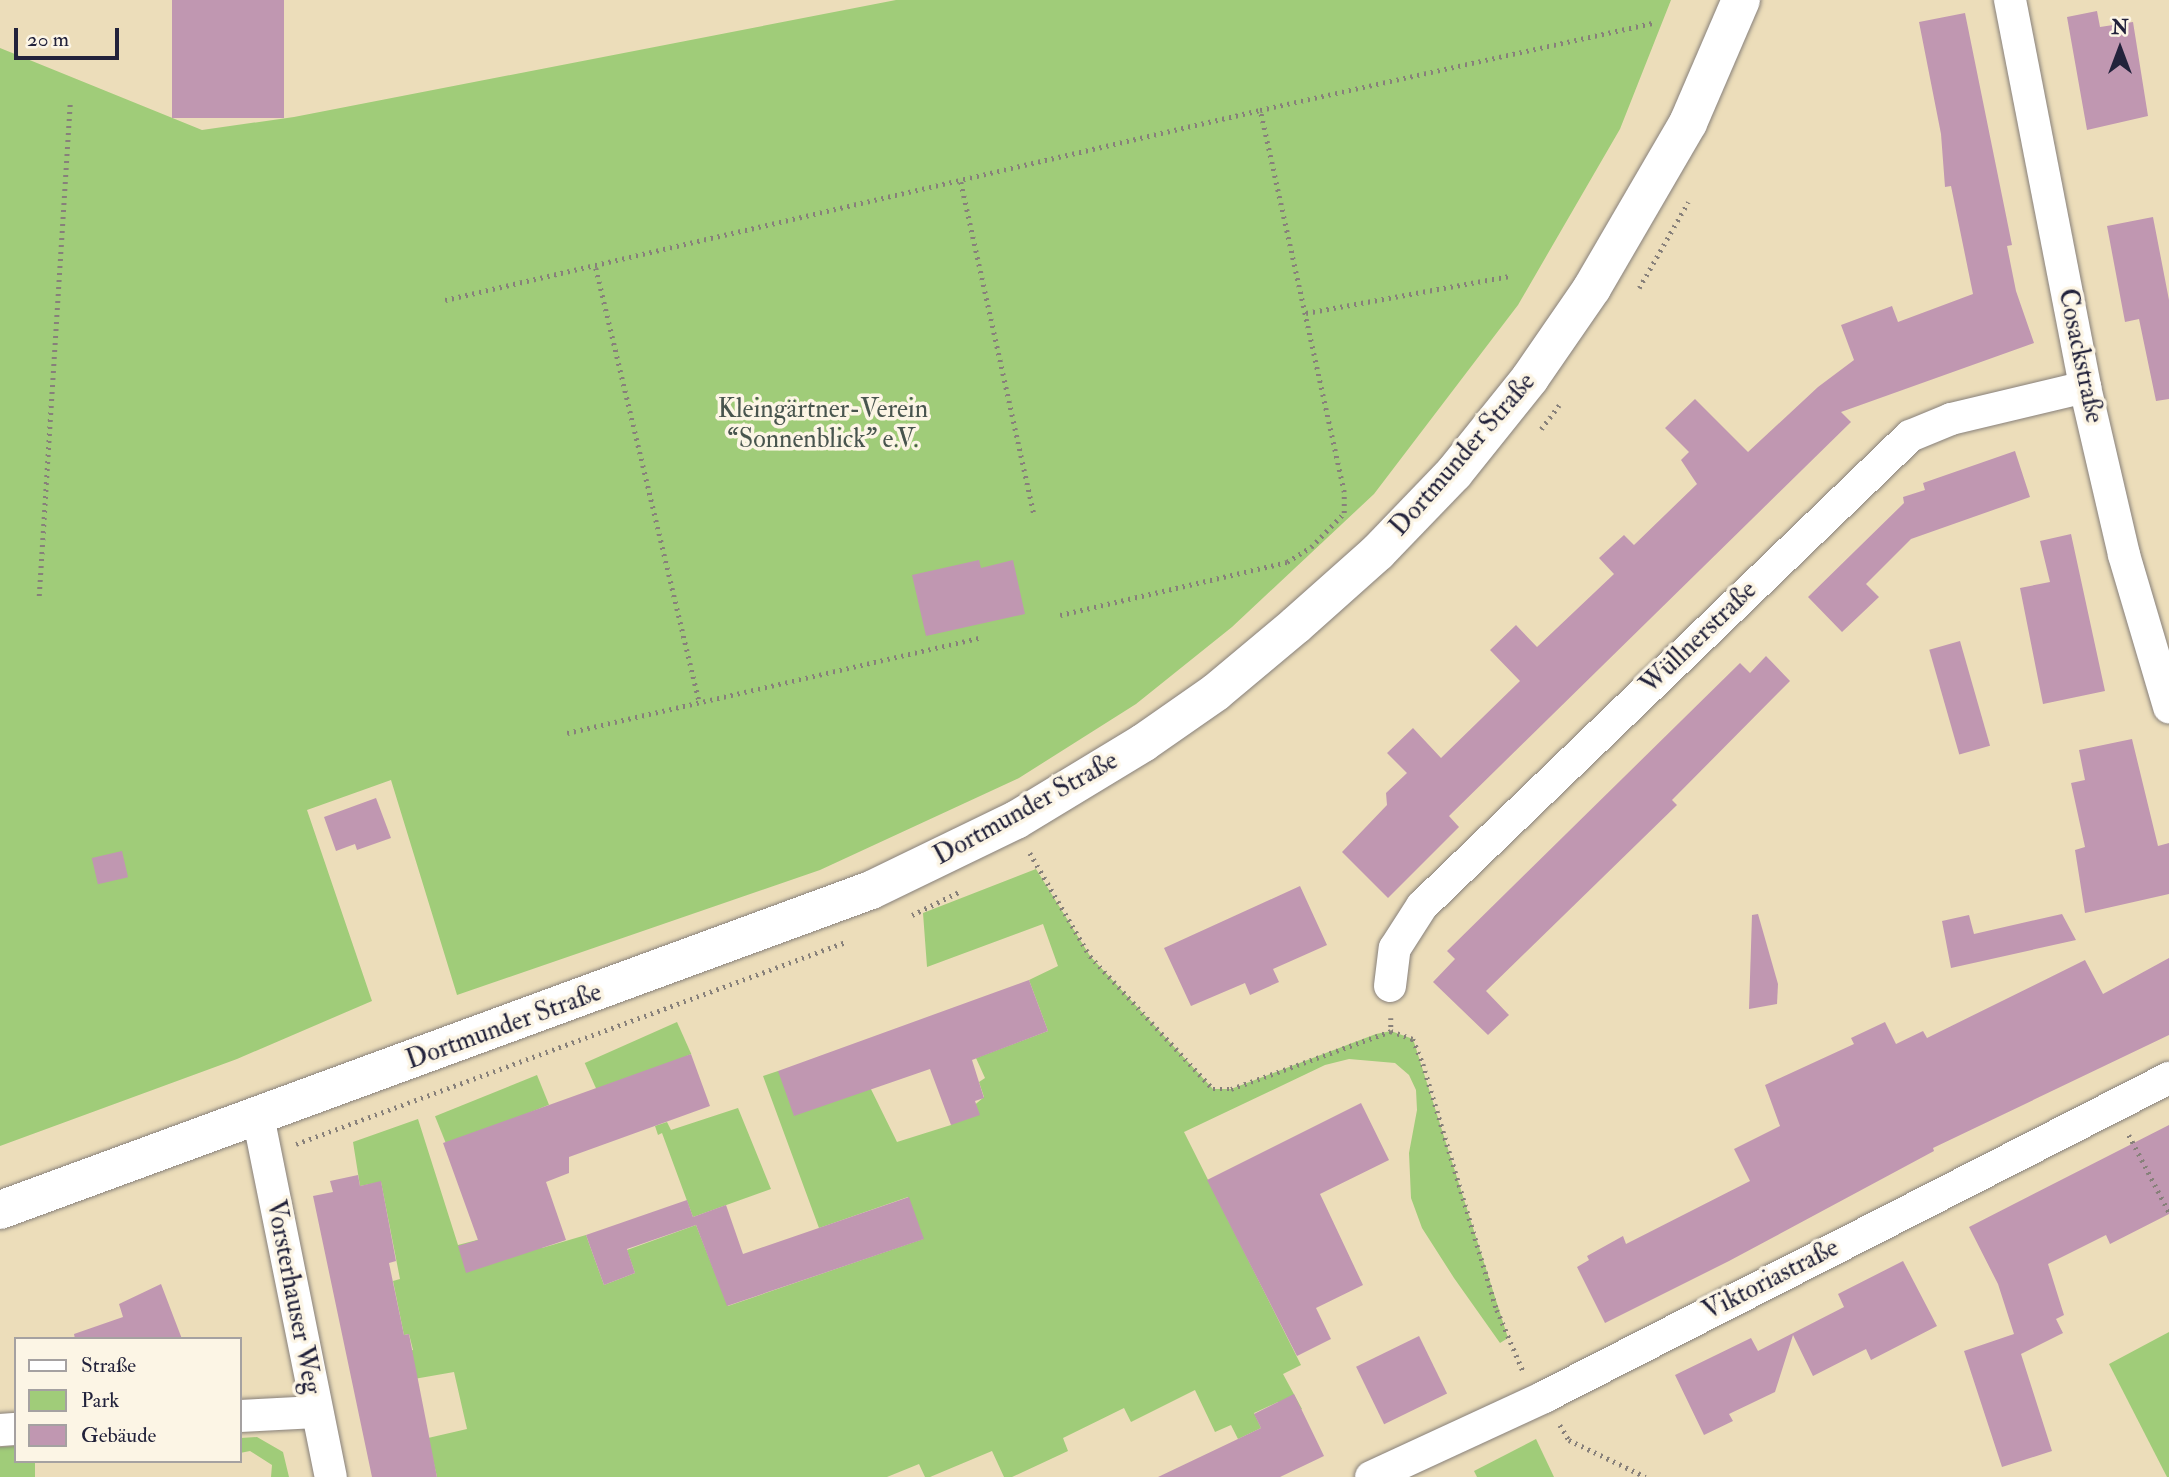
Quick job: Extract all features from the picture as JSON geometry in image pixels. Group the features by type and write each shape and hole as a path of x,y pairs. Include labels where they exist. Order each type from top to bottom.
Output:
{"main road":[{"name":"Dortmunder Straße","path":"0,1210 871,890 1016,820 1087,779 1216,692 1378,552 1454,473 1530,378 1592,288 1688,123 1741,0"}],"street":[{"name":"Cosackstraße","path":"2010,0 2085,387 2124,555 2169,707"},
{"name":"Wüllnerstraße","path":"1390,986 1395,948 1422,906 1910,436 1951,419 2085,387"},
{"name":"Viktoriastraße","path":"1371,1477 1540,1398 2169,1078"},
{"name":"Vorsterhauser Weg","path":"258,1116 331,1477"},
{"path":"242,1416 316,1412"}],"path":[{"path":"445,300 596,268 1259,110 1654,23"},
{"path":"39,596 70,101"},
{"path":"1060,615 1287,562 1311,547 1343,513 1344,492 1259,110"},
{"path":"961,182 1034,514"},
{"path":"1636,291 1667,245 1690,198"},
{"path":"596,268 699,700"},
{"path":"1306,313 1510,276"},
{"path":"1535,436 1568,393"},
{"path":"568,733 699,700 980,638"},
{"path":"1016,820 1036,869 1090,956 1213,1089 1231,1089 1391,1031 1413,1040 1423,1064 1497,1310 1540,1398 1569,1440 1646,1477"},
{"path":"904,918 950,899 970,883"},
{"path":"265,1154 857,938"},
{"path":"1390,986 1391,1031"},
{"path":"2114,1105 2169,1212"}],"green space":[{"name":"Kleingärtner-Verein “Sonnenblick” e.V.","path":"896,0 1671,0 1620,129 1518,305 1374,494 1232,627 1136,704 1019,778 820,870 457,995 391,780 307,810 372,1001 237,1059 0,1146 0,48 202,130 294,117"},
{"path":"1036,869 1090,956 1213,1089 1231,1089 1376,1034 1391,1031 1413,1039 1508,1338 1500,1343 1422,1228 1411,1198 1409,1153 1417,1110 1416,1090 1409,1075 1395,1063 1349,1059 1325,1065 1184,1132 1301,1365 1283,1374 1302,1409 1280,1419 1278,1402 1254,1413 1261,1428 1238,1439 1231,1425 1215,1432 1195,1390 1131,1422 1124,1408 1063,1438 1068,1451 1012,1477 1004,1477 992,1451 930,1477 925,1477 919,1464 887,1477 437,1477 428,1438 467,1429 454,1372 414,1379 408,1351 413,1350 409,1334 404,1335 393,1281 400,1279 381,1182 360,1186 353,1142 418,1119 458,1245 533,1225 542,1248 586,1235 604,1285 635,1273 627,1250 696,1225 728,1306 923,1239 908,1197 819,1228 763,1076 778,1071 864,1075 897,1142 951,1125 984,1097 979,1082 985,1078 976,1058 1048,1031 1029,980 1058,966 1043,924 927,967 923,913"},
{"path":"677,1022 691,1054 599,1095 585,1063"},
{"path":"537,1075 549,1105 447,1146 435,1116"},
{"path":"738,1108 771,1189 693,1217 662,1133 658,1135 655,1126 667,1122 671,1130"},
{"path":"2169,1332 2169,1477 2167,1477 2109,1364"},
{"path":"257,1437 283,1452 289,1477 271,1477 272,1465 250,1451 242,1453 242,1438"},
{"path":"1536,1439 1554,1477 1477,1477 1474,1471"},
{"path":"14,1446 14,1463 35,1463 35,1477 0,1477 0,1447"}],"building":[{"path":"172,0 284,0 284,118 172,118"},
{"path":"2097,11 2100,27 2133,22 2148,116 2087,130 2067,17"},
{"path":"1965,13 2012,245 2007,246 2016,291 2034,343 1841,412 1851,422 1449,816 1459,827 1388,898 1342,852 1387,805 1386,793 1407,773 1387,753 1413,728 1441,758 1520,681 1490,650 1516,625 1537,647 1614,574 1599,558 1624,535 1634,545 1697,484 1681,460 1689,452 1665,428 1695,399 1748,452 1818,387 1854,360 1841,325 1892,306 1898,322 1973,294 1951,186 1945,187 1941,134 1919,22"},
{"path":"2153,217 2169,300 2169,399 2156,401 2139,319 2125,322 2107,226"},
{"path":"2015,451 2030,497 1911,539 1866,584 1879,597 1842,632 1808,597 1904,503 1903,497 1925,490 1923,483"},
{"path":"2071,534 2105,691 2043,704 2020,588 2050,582 2040,541"},
{"path":"979,560 981,568 1013,560 1025,614 926,636 912,575"},
{"path":"1960,641 1990,746 1959,755 1929,650"},
{"path":"1766,656 1790,681 1672,800 1677,805 1486,991 1509,1015 1488,1035 1433,982 1455,959 1447,951 1740,663 1750,673"},
{"path":"2132,739 2158,846 2169,843 2169,894 2085,913 2075,850 2085,847 2071,783 2085,780 2079,750"},
{"path":"376,798 391,838 357,850 355,844 336,851 324,817"},
{"path":"122,851 128,877 98,884 92,858"},
{"path":"1300,886 1327,945 1273,969 1279,982 1250,995 1245,983 1191,1006 1164,948"},
{"path":"1758,914 1778,984 1777,1004 1749,1009 1752,915"},
{"path":"2062,914 2076,940 1951,968 1942,921 1969,915 1974,934"},
{"path":"2169,958 2169,1035 1933,1148 1934,1151 1729,1261 1605,1323 1577,1267 1589,1260 1587,1256 1623,1236 1626,1244 1750,1181 1734,1149 1780,1126 1765,1085 1854,1044 1851,1038 1885,1022 1896,1044 1923,1031 1927,1038 2085,960 2103,994"},
{"path":"1029,980 1048,1031 972,1060 984,1098 975,1101 980,1115 951,1125 930,1069 794,1116 778,1071"},
{"path":"691,1054 710,1106 569,1157 569,1173 546,1182 566,1240 466,1273 458,1246 478,1240 443,1143"},
{"path":"1361,1103 1389,1160 1320,1194 1363,1285 1316,1308 1331,1339 1297,1356 1207,1180"},
{"path":"2169,1125 2169,1214 2110,1244 2106,1235 2048,1264 2064,1315 2056,1319 2063,1333 2021,1354 2052,1451 2002,1467 1964,1351 2014,1334 1998,1284 1969,1227"},
{"path":"358,1175 360,1186 381,1181 396,1261 389,1263 404,1335 409,1334 437,1477 372,1477 313,1196 333,1192 330,1181"},
{"path":"909,1197 924,1239 727,1306 696,1225 627,1249 635,1273 604,1285 586,1235 687,1200 693,1217 726,1205 743,1254"},
{"path":"1903,1261 1937,1326 1871,1360 1866,1349 1813,1376 1793,1335 1775,1392 1729,1414 1733,1421 1704,1435 1675,1375 1751,1338 1758,1351 1844,1307 1838,1294"},
{"path":"161,1284 181,1337 75,1337 74,1334 123,1317 119,1304"},
{"path":"1419,1336 1447,1394 1384,1424 1356,1367"},
{"path":"1294,1394 1324,1456 1280,1477 1158,1477 1261,1428 1254,1414"}]}
